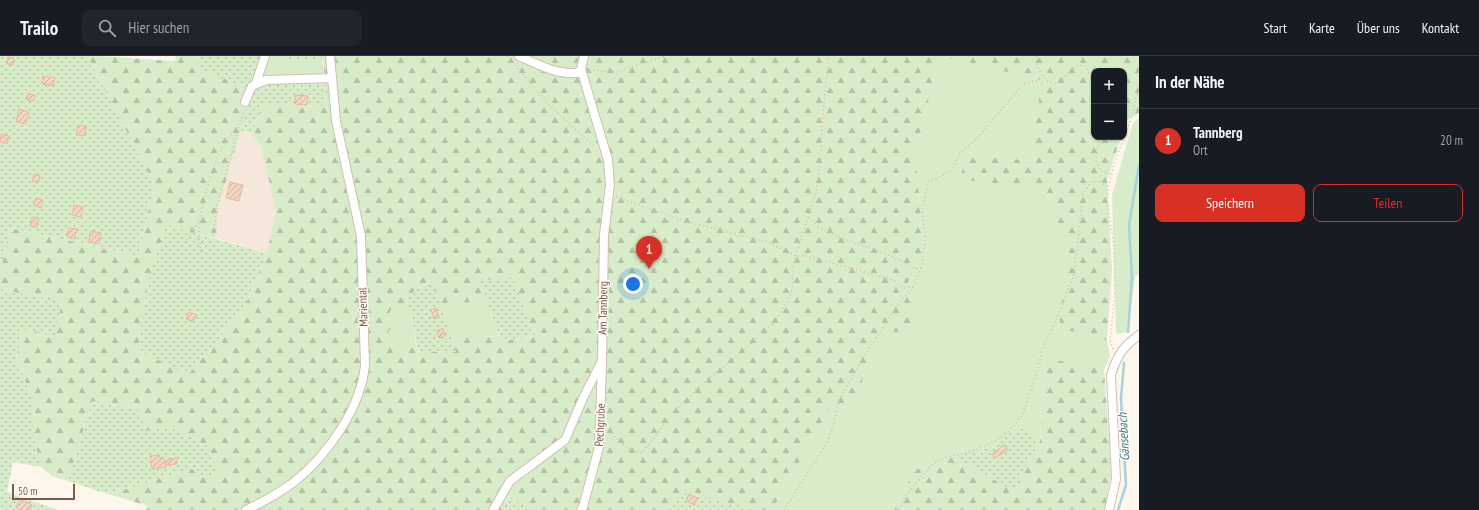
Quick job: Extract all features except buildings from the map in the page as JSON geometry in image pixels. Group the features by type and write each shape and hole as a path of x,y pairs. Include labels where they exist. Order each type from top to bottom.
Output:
{"street":[{"path":"256,84 265,56"},
{"name":"Mariental","path":"246,510 266,500 294,482 324,451 345,422 360,392 364,379 365,365 360,236 336,121 330,56"},
{"path":"519,56 550,70 572,74 581,70 584,56"},
{"name":"Am Tannberg","path":"493,510 510,481 565,440 584,396 602,361 604,235 609,194 608,160 581,70"},
{"path":"245,102 248,92 256,84 266,80 332,78"},
{"path":"1109,510 1116,479 1111,375 1116,359 1127,344 1139,335"},
{"name":"Pechgrube","path":"581,510 600,447 602,361"}],"path":[{"path":"507,56 549,105 598,152"},
{"path":"581,70 616,72 666,56"},
{"path":"600,425 628,449 642,453 665,423 705,382 736,358 774,323 784,307 792,290 792,274 795,256 809,218 816,192 820,166 823,111 829,56"},
{"path":"1036,56 1035,63 1042,76 1052,82 1058,82 1078,65 1085,66 1091,76"},
{"path":"784,510 826,444 832,429 840,398 887,321 913,287 922,265 925,237 922,210 929,181 950,172 960,153 977,138 1023,84 1035,81 1042,76"},
{"path":"1116,359 1110,340 1115,290 1114,246 1107,201 1108,188 1115,161 1130,122 1139,86"},
{"path":"213,237 217,205 245,102"},
{"path":"201,252 200,220 220,150 239,125"},
{"path":"1099,140 1096,161 1101,171 1112,174"},
{"path":"899,510 905,497 931,465 945,458 970,452 994,442 1010,430 1022,416 1044,345 1056,321 1074,274 1083,195 1092,182 1098,181 1108,188"},
{"path":"609,194 685,221 770,243 795,256 806,256 843,265 893,280 904,288 913,287"},
{"path":"809,218 819,229 848,241 882,252 920,270"},
{"path":"185,242 200,220"}],"shaded area":[{"path":"240,130 251,133 261,147 276,210 267,253 216,238 219,205"}],"green space":[{"path":"0,56 87,56 154,184 139,256 10,228 0,272"},
{"path":"87,56 175,61 176,56 200,56 196,68 254,80 219,205 216,238 166,226 244,308 267,253 276,210 261,147 251,133 262,105 325,106 326,82 322,56 939,56 915,155 925,258 904,288 916,307 911,330 874,335 856,405 830,408 772,510 759,510 680,492 668,510 535,510 508,497 502,510 146,510 148,506 108,494 192,469 217,473 208,446 145,431 92,401 68,481 52,476 41,467 34,438 33,400 16,359 22,328 62,303 0,289 0,272 10,228 139,256 154,184","holes":["431,280 439,303 487,302 479,280 535,336 502,341 499,336 451,339 455,352 418,351 416,345 387,345 387,335 390,329 390,310 410,310 407,296"]},
{"path":"200,56 263,56 254,80 245,87 196,68"},
{"path":"263,56 287,56 287,61 322,60 326,82 254,80"},
{"path":"287,56 322,56 322,60 287,61"},
{"path":"939,56 1043,80 1030,161 967,153 1046,190 1067,251 1059,327 1107,340 1110,356 1104,369 1045,359 1040,441 1022,423 1001,441 978,452 954,456 915,470 892,510 772,510 830,408 856,405 874,335 916,307 904,288 925,258 915,155"},
{"path":"939,56 1139,56 1139,114 1127,119 1127,68 1091,68 1091,140 1120,140 1107,180 1112,270 1107,340 1059,328 1067,251 1046,190 960,179 967,153 1030,161 1042,80"},
{"path":"326,82 325,106 263,105 251,133 240,130 253,87 259,84"},
{"path":"1139,118 1139,275 1135,276 1128,332 1116,334 1112,195 1133,123"},
{"path":"166,225 267,253 244,308 188,375 138,350 148,283"},
{"path":"513,278 535,336 501,341 479,280"},
{"path":"432,280 456,352 418,351 407,296"},
{"path":"0,289 62,302 55,336 22,329 16,359 33,400 34,438 41,467 13,462 7,492 58,510 0,510"},
{"path":"487,302 499,336 451,339 439,303"},
{"path":"390,310 410,310 416,345 387,345 387,335 390,329"},
{"path":"1045,358 1104,369 1111,474 1105,510 892,510 915,470 954,456 1013,491 1040,441"},
{"path":"92,401 139,410 145,431 167,426 208,446 218,473 202,477 192,469 108,494 68,481"},
{"path":"1022,423 1040,441 1013,491 954,456 975,452 991,446 1006,437"},
{"path":"680,492 759,510 668,510"},
{"path":"508,497 535,510 502,510"}],"waterway":[{"name":"Gänsebach","path":"1128,332 1132,277 1129,225 1139,165"},
{"name":"Gänsebach","path":"1118,510 1126,485 1121,398 1124,363"}],"place":[{"name":"Tannberg","path":"649,269"}]}
